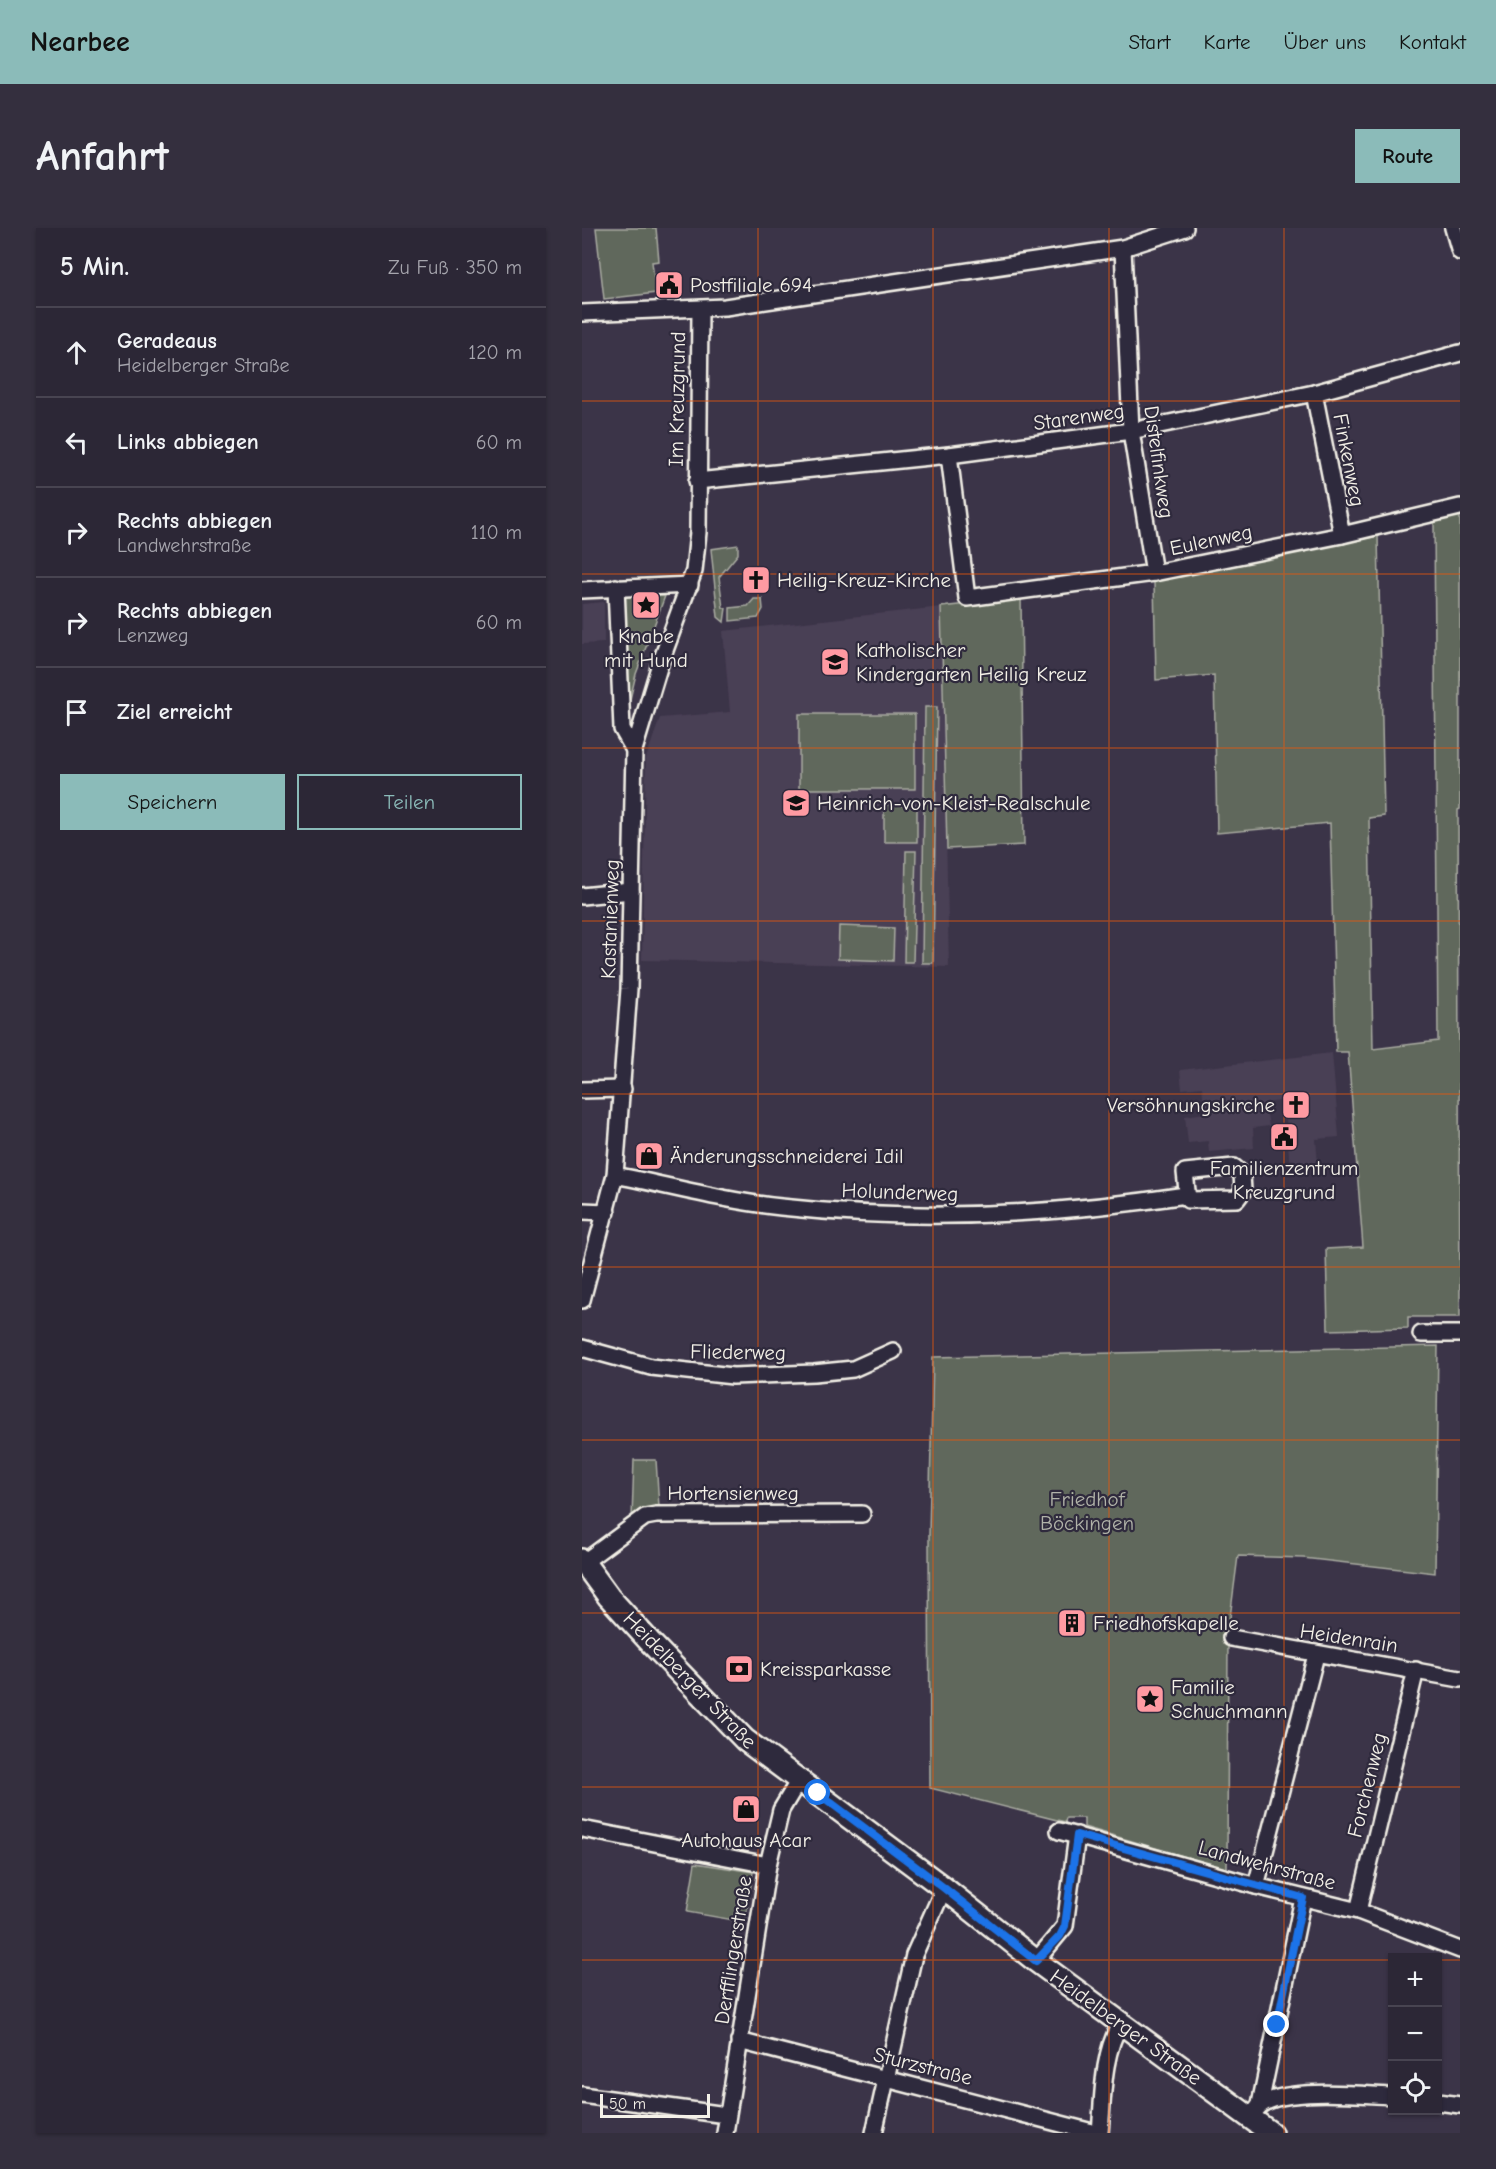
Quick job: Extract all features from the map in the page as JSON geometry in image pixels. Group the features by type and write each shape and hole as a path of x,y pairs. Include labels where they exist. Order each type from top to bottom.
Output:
{"main road":[{"name":"Heidelberger Straße","path":"583,1561 609,1597 699,1695 746,1740 1121,2024 1255,2111 1271,2133"}],"street":[{"name":"Im Kreuzgrund","path":"690,585 698,532 700,310 1124,248 1185,228"},
{"path":"1453,228 1460,252"},
{"name":"Distelfinkweg","path":"1124,248 1131,431 1154,573"},
{"path":"582,313 700,310"},
{"name":"Starenweg","path":"697,481 949,455 1131,431 1314,393 1460,353"},
{"name":"Finkenweg","path":"1314,393 1342,535"},
{"name":"Eulenweg","path":"949,455 967,598 1154,573 1342,535 1460,507"},
{"path":"582,590 690,585"},
{"name":"Kastanienweg","path":"582,1300 615,1175 623,1089 634,750 660,664 690,585"},
{"name":"Kastanienweg","path":"616,587 622,729 634,750"},
{"path":"582,896 631,891"},
{"path":"582,1090 623,1089"},
{"name":"Holunderweg","path":"615,1175 779,1207 923,1216 1097,1209 1186,1195"},
{"path":"582,1211 607,1212"},
{"path":"1421,1334 1460,1334"},
{"name":"Fliederweg","path":"582,1348 651,1367 733,1376 853,1369 893,1351"},
{"name":"Hortensienweg","path":"583,1561 645,1517 656,1515 862,1514"},
{"name":"Heidenrain","path":"1231,1638 1460,1679"},
{"path":"1256,1886 1316,1655"},
{"name":"Forchenweg","path":"1358,1911 1416,1670"},
{"name":"Derfflingerstraße","path":"725,2133 726,2115 768,1866 781,1810 799,1780"},
{"path":"582,1829 768,1866"},
{"name":"Landwehrstraße","path":"1059,1831 1256,1886 1358,1911 1460,1950"},
{"path":"1036,1961 1060,1936 1065,1926 1077,1835"},
{"path":"874,2133 914,1955 944,1888"},
{"path":"1255,2111 1303,1898"},
{"path":"1098,2133 1114,2034 1121,2024"},
{"name":"Sturzstraße","path":"739,2041 1098,2133"},
{"path":"1255,2111 1281,2097 1327,2093 1388,2096"},
{"path":"582,2095 726,2115"},
{"path":"1442,2103 1460,2106"}],"shaded area":[{"path":"604,602 604,643 582,644 582,604"},
{"name":"Heinrich-von-Kleist-Realschule","path":"941,607 949,967 642,960 646,758 660,718 730,712 723,631"},
{"path":"1332,1053 1339,1137 1316,1139 1318,1166 1290,1168 1286,1119 1281,1101 1265,1103 1269,1126 1253,1128 1254,1148 1209,1152 1208,1141 1188,1143 1185,1116 1205,1113 1202,1087 1182,1089 1180,1070"}],"green space":[{"path":"596,228 656,228 659,261 652,262 656,293 604,299"},
{"path":"1460,514 1460,809 1458,810 1460,1317 1408,1317 1408,1328 1328,1330 1326,1249 1363,1247 1348,1052 1336,1052 1330,823 1217,833 1214,675 1156,680 1154,581 1378,536 1384,816 1369,818 1373,1049 1438,1041 1434,521"},
{"path":"738,545 738,554 719,577 723,608 726,608 724,622 718,617 711,549"},
{"path":"624,596 665,596 636,674 628,708"},
{"path":"1021,598 1024,845 947,849 941,607"},
{"path":"754,599 762,599 763,609 758,618 730,621 730,608 748,606"},
{"path":"925,707 937,707 933,963 922,963"},
{"path":"799,714 915,714 915,789 799,789"},
{"path":"884,805 917,805 917,842 884,842"},
{"path":"906,851 916,851 913,962 904,962"},
{"path":"839,926 894,928 893,961 838,959"},
{"name":"Friedhof Böckingen","path":"1438,1346 1435,1573 1303,1558 1238,1556 1228,1633 1227,1869 1084,1827 1084,1818 1066,1818 1065,1822 930,1788 929,1534 933,1357"},
{"path":"634,1460 656,1460 659,1507 645,1509 632,1518"},
{"path":"695,1863 753,1872 745,1922 687,1912"}],"place":[{"name":"Postfiliale 694","path":"669,285"},
{"name":"Heilig-Kreuz-Kirche","path":"756,580"},
{"name":"Knabe mit Hund","path":"646,605"},
{"name":"Katholischer Kindergarten Heilig Kreuz","path":"835,662"},
{"name":"Heinrich-von-Kleist-Realschule","path":"796,803"},
{"name":"Versöhnungskirche","path":"1296,1105"},
{"name":"Familienzentrum Kreuzgrund","path":"1284,1137"},
{"name":"Änderungsschneiderei Idil","path":"649,1156"},
{"name":"Friedhofskapelle","path":"1072,1623"},
{"name":"Kreissparkasse","path":"739,1669"},
{"name":"Familie Schuchmann","path":"1150,1699"},
{"name":"Autohaus Acar","path":"746,1809"}],"route":[{"path":"818,1793 1036,1961 1052,1941 1060,1936 1065,1926 1077,1835 1303,1898 1277,2025"}]}
